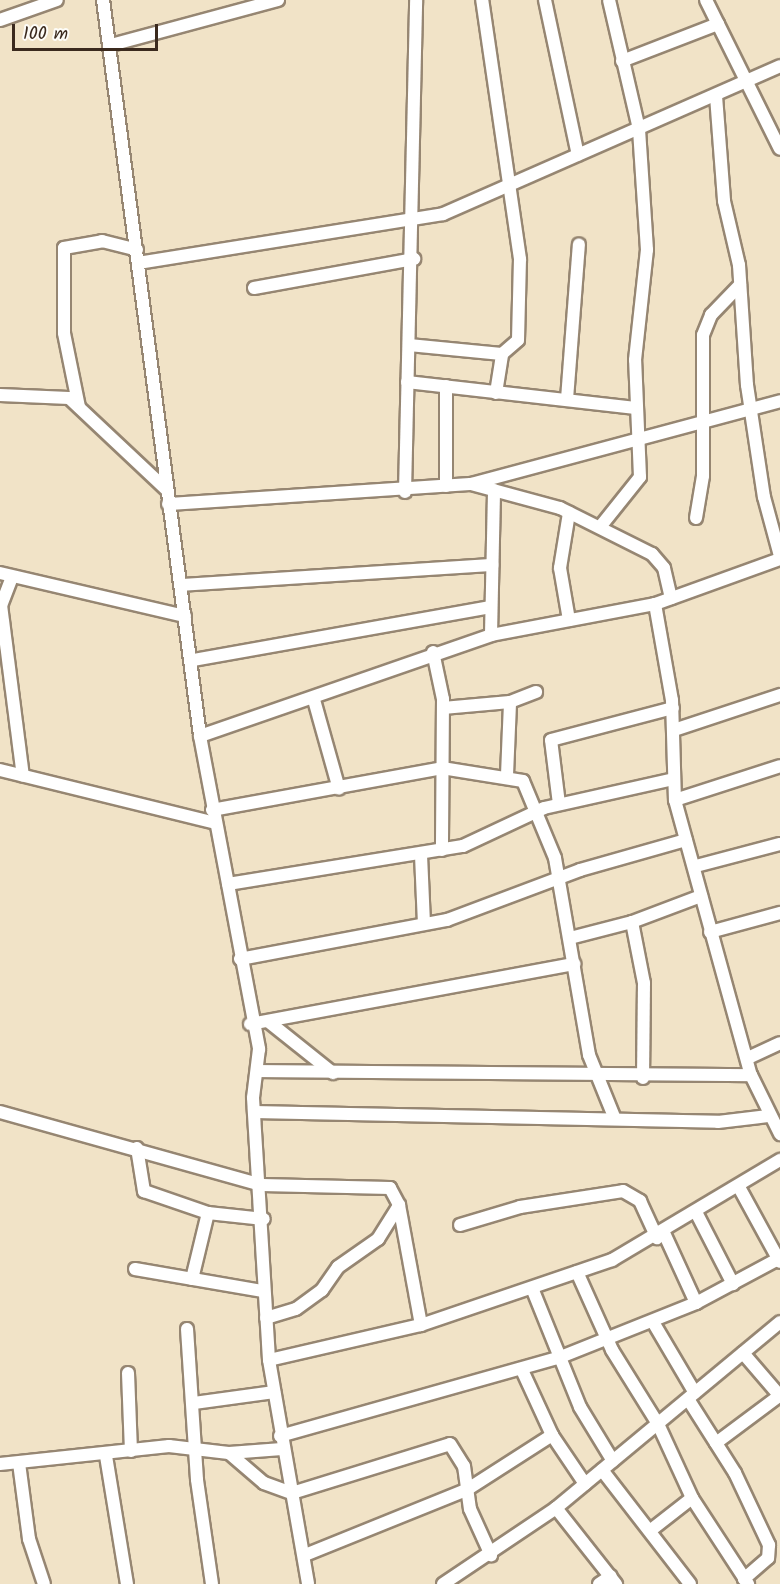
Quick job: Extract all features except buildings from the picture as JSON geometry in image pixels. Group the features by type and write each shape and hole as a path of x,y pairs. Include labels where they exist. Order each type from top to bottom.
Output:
{"street":[{"path":"0,20 57,0"},
{"path":"103,0 111,45 168,504 193,660 200,736 212,810 228,884 259,1071 254,1112 262,1185 263,1291 269,1360 282,1449 305,1555 308,1584"},
{"path":"111,45 278,0"},
{"path":"405,492 407,382 414,259 416,0"},
{"path":"482,0 522,296 518,340 502,354 496,393"},
{"path":"545,0 578,155"},
{"path":"600,527 640,477 635,349 648,219 639,129 609,0"},
{"path":"706,0 751,81 780,149"},
{"path":"622,61 718,24"},
{"path":"80,407 64,333 64,248 102,241 137,257 443,214 751,81 780,66"},
{"path":"200,736 314,700 433,652 491,635 655,604 780,558 766,507 752,411 740,285 723,194 724,138 716,96"},
{"path":"567,399 579,244"},
{"path":"254,288 414,259"},
{"path":"696,518 703,476 701,426 706,325 740,285"},
{"path":"409,345 502,354"},
{"path":"407,382 636,408"},
{"path":"446,387 446,486"},
{"path":"0,395 57,395 80,407 166,489"},
{"path":"168,504 405,492 471,484 639,437 701,426 780,401"},
{"path":"471,484 569,513 657,557 671,598"},
{"path":"491,635 494,490"},
{"path":"568,620 560,568 569,513"},
{"path":"181,585 492,565"},
{"path":"23,776 1,605 6,575 185,616"},
{"path":"655,604 672,708 675,800 696,866 710,932 748,1058 751,1075 768,1116 780,1134"},
{"path":"193,660 490,607"},
{"path":"433,652 443,708 442,850"},
{"path":"443,708 510,702 536,692"},
{"path":"674,730 780,695"},
{"path":"314,700 339,789"},
{"path":"507,776 510,702"},
{"path":"559,804 550,740 672,708"},
{"path":"675,800 780,766"},
{"path":"212,810 339,789 442,768 507,776 528,785 539,810 559,877 595,1077 615,1119"},
{"path":"0,770 215,823"},
{"path":"228,884 421,855 479,842 539,810 674,779"},
{"path":"240,959 464,915 559,877 686,840"},
{"path":"696,866 780,844"},
{"path":"421,855 424,923"},
{"path":"570,938 632,922 701,896"},
{"path":"710,932 780,913"},
{"path":"632,922 644,983 643,1078"},
{"path":"250,1024 574,964"},
{"path":"269,1022 333,1073"},
{"path":"748,1058 780,1043"},
{"path":"259,1071 643,1078 751,1075"},
{"path":"0,1112 137,1148 262,1185 377,1184 390,1188 399,1205 420,1325"},
{"path":"254,1112 718,1122 768,1116"},
{"path":"137,1148 142,1189 208,1213 264,1219"},
{"path":"269,1360 420,1325 578,1272 660,1236 740,1189 780,1160"},
{"path":"280,1436 522,1370 558,1358 696,1304 779,1260 740,1189"},
{"path":"460,1225 513,1208 623,1191 640,1201 696,1304"},
{"path":"266,1318 315,1296 338,1267 378,1239 399,1205"},
{"path":"192,1279 208,1213"},
{"path":"697,1214 733,1284"},
{"path":"135,1269 263,1291"},
{"path":"578,1272 606,1338 658,1424 692,1498 746,1582 768,1558 769,1545 653,1322"},
{"path":"532,1288 558,1358 580,1407 613,1461"},
{"path":"443,1584 491,1555 556,1508 780,1322"},
{"path":"188,1329 212,1584"},
{"path":"716,1443 780,1396 743,1353"},
{"path":"522,1370 552,1436 585,1484"},
{"path":"128,1373 131,1450"},
{"path":"194,1403 274,1392"},
{"path":"305,1555 468,1489 552,1436"},
{"path":"229,1453 264,1483 292,1493 447,1443 464,1466 472,1515 491,1555"},
{"path":"0,1464 106,1456 131,1450 198,1446 229,1453 282,1449"},
{"path":"106,1456 127,1584"},
{"path":"19,1463 26,1523 44,1584"},
{"path":"602,1470 651,1530 690,1584"},
{"path":"651,1530 692,1498"},
{"path":"556,1508 614,1580 599,1584"}]}
